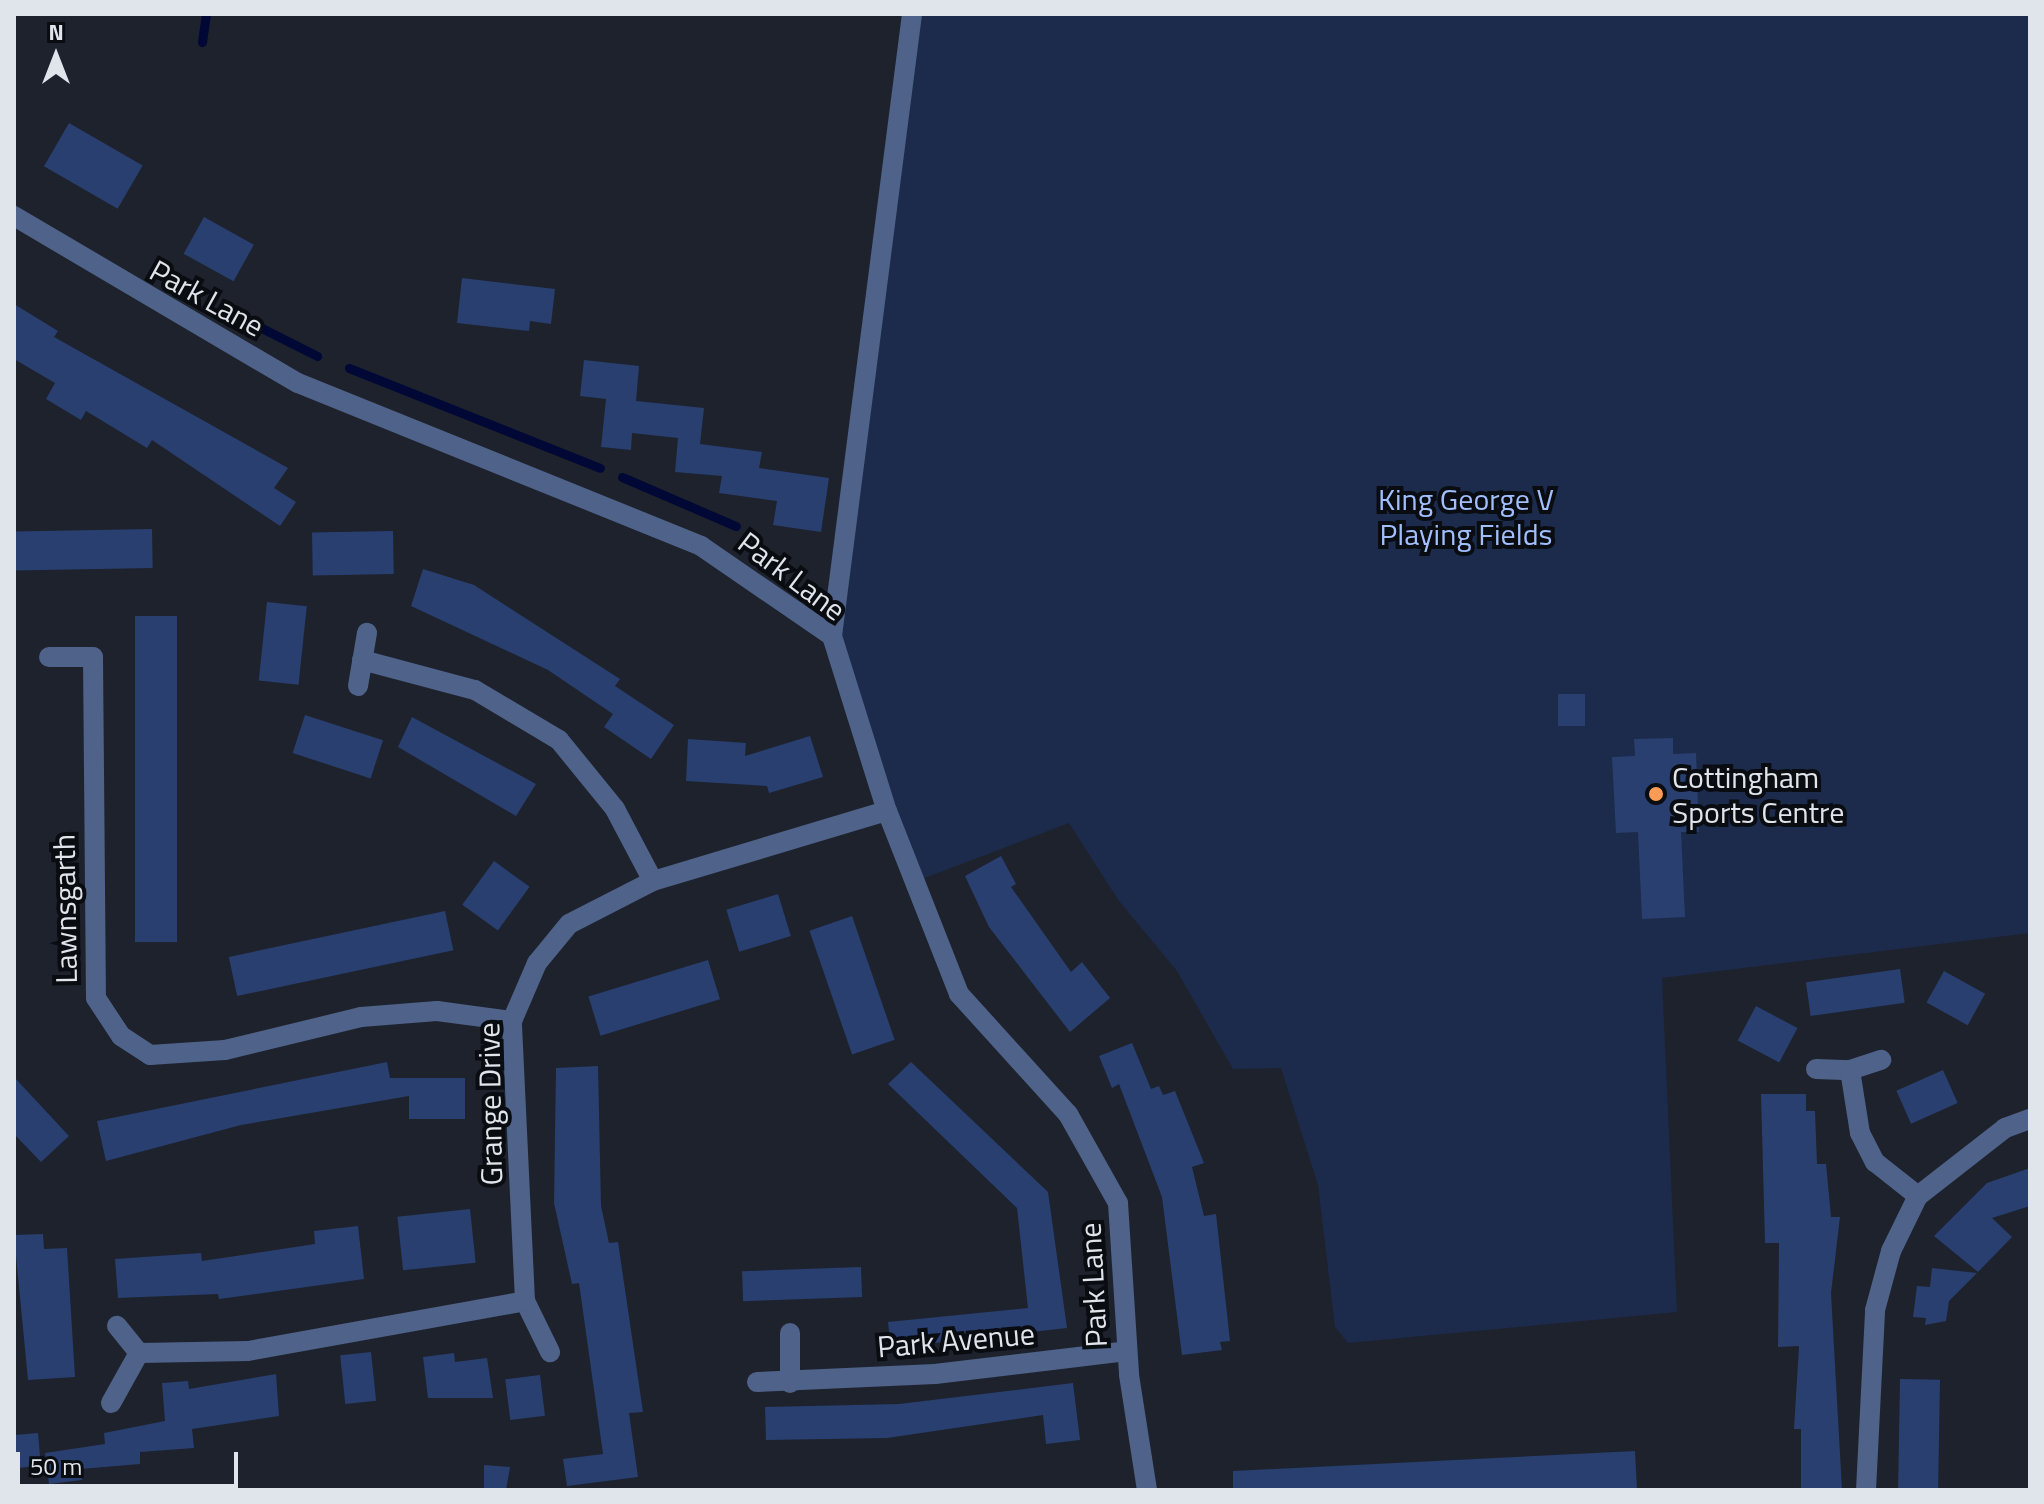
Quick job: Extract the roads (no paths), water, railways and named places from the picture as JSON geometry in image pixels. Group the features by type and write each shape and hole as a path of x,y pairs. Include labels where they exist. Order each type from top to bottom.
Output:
{"street":[{"path":"832,636 912,14"},
{"name":"Park Lane","path":"14,216 298,383 701,546 832,636 887,811 959,994 1068,1114 1118,1203 1127,1351 1147,1490"},
{"path":"358,686 367,633"},
{"name":"Lawnsgarth","path":"49,657 93,657 96,998 121,1036 150,1055 225,1050 361,1017 437,1011 512,1021"},
{"path":"362,660 475,690 559,740 615,809 653,881"},
{"name":"Grange Drive","path":"550,1352 525,1301 512,1021 537,963 569,924 653,881 887,811"},
{"path":"1816,1069 1850,1070 1881,1060"},
{"path":"1850,1070 1860,1133 1875,1162 1918,1196"},
{"path":"1866,1490 1875,1310 1891,1251 1918,1196 2005,1128 2030,1119"},
{"path":"139,1353 248,1351 525,1301"},
{"path":"117,1326 139,1353"},
{"path":"790,1333 790,1383"},
{"name":"Park Avenue","path":"757,1382 790,1383 1127,1351"},
{"path":"111,1403 139,1353"}],"waterway":[{"path":"202,42 206,14"},
{"path":"236,315 317,356"},
{"path":"349,368 600,468"},
{"path":"622,477 736,526"}],"place":[{"name":"Cottingham Sports Centre","path":"1656,794"}],"park label":[{"name":"King George V Playing Fields","path":"1466,516"}]}
